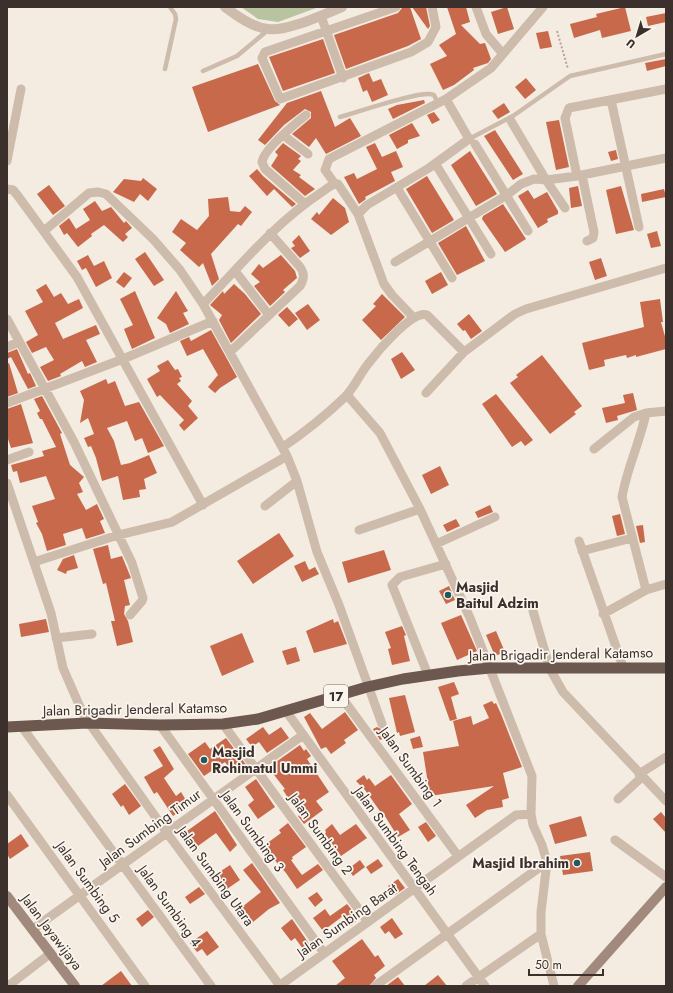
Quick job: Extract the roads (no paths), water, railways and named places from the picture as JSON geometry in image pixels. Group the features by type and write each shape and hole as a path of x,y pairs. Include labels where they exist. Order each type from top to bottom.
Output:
{"highway":[{"name":"Jalan Brigadir Jenderal Katamso","path":"7,727 88,723 160,725 223,724 258,719 367,687 428,675 490,668 666,668"}],"main road":[{"path":"578,986 666,887"},
{"name":"Jalan Jayawijaya","path":"7,896 51,952 75,986"}],"street":[{"path":"225,7 247,22 269,29 302,22 342,7"},
{"path":"396,7 265,52 262,58 280,100 411,52 428,42 436,27 432,7"},
{"path":"476,7 486,34 503,54"},
{"path":"413,317 392,295 384,284 377,260 365,237 358,214 338,184 335,184 325,170 329,159 442,101 491,68 543,7"},
{"path":"320,16 343,78"},
{"path":"7,161 22,89"},
{"path":"587,241 593,238 594,232 565,118 566,111 574,107 666,89"},
{"path":"611,100 638,227"},
{"path":"442,101 472,142 507,195 528,231"},
{"path":"304,203 263,165 264,156 283,134 306,115"},
{"path":"511,121 546,180 565,208"},
{"path":"283,134 308,154"},
{"path":"358,214 367,205 472,142"},
{"path":"395,262 507,195 521,184 534,179 546,180 580,175 666,158"},
{"path":"438,168 491,254"},
{"path":"203,304 270,233 304,203 335,184"},
{"path":"7,190 13,190 77,277 203,505"},
{"path":"399,191 431,241 452,278"},
{"path":"44,231 89,193 98,192 106,194 153,239 180,270 203,304 231,351 285,452 297,482 317,552 382,724"},
{"path":"231,351 300,286 304,275 300,267 270,233"},
{"path":"426,393 464,352 515,314 526,309 666,268"},
{"path":"235,271 269,315"},
{"path":"34,562 118,535 172,522 203,505 285,452 347,395 368,363 413,317 427,314 464,352"},
{"path":"7,319 47,389 132,563 143,598 142,602 130,615"},
{"path":"7,403 123,359 213,321"},
{"path":"7,347 19,342"},
{"path":"347,395 380,433 420,508 470,618 532,776 532,825 542,845 547,862 541,912 541,934 554,986"},
{"path":"594,449 630,419 646,413 666,411"},
{"path":"646,413 641,436 624,484 622,497 646,590"},
{"path":"7,460 29,452"},
{"path":"265,506 297,482"},
{"name":"Jalan Sumbing Utara","path":"7,483 51,613 63,668 88,723 167,834 279,986"},
{"path":"359,530 420,508"},
{"path":"436,544 495,518"},
{"path":"582,551 632,538"},
{"path":"579,541 603,614 623,667"},
{"path":"428,675 392,585 400,577 446,564"},
{"path":"603,614 646,590 666,584"},
{"path":"533,611 550,669 563,692 666,801"},
{"path":"56,638 92,634"},
{"name":"Jalan Sumbing 1","path":"340,695 458,856"},
{"name":"Jalan Sumbing Tengah","path":"286,711 414,890 485,986"},
{"name":"Jalan Sumbing 2","path":"223,724 368,922"},
{"name":"Jalan Sumbing 3","path":"160,725 324,953"},
{"name":"Jalan Sumbing 4","path":"22,727 211,986"},
{"name":"Jalan Sumbing Timur","path":"33,929 123,866 255,768 303,735"},
{"path":"618,799 640,775 666,757"},
{"name":"Jalan Sumbing 5","path":"7,795 145,986"},
{"name":"Jalan Sumbing Barat","path":"279,986 516,815 531,814"},
{"path":"615,840 666,877"},
{"path":"375,986 547,862"},
{"path":"466,986 541,934"},
{"path":"8,986 51,952"}],"lane":[{"path":"165,69 176,19 176,14 170,7"},
{"path":"203,71 237,56 269,29"},
{"path":"472,142 513,116 570,76 666,54"},
{"path":"340,118 404,98 429,93 442,101"}],"place":[{"name":"Masjid Baitul Adzim","path":"448,595"},
{"name":"Masjid Rohimatul Ummi","path":"204,760"},
{"name":"Masjid Ibrahim","path":"577,863"}]}
